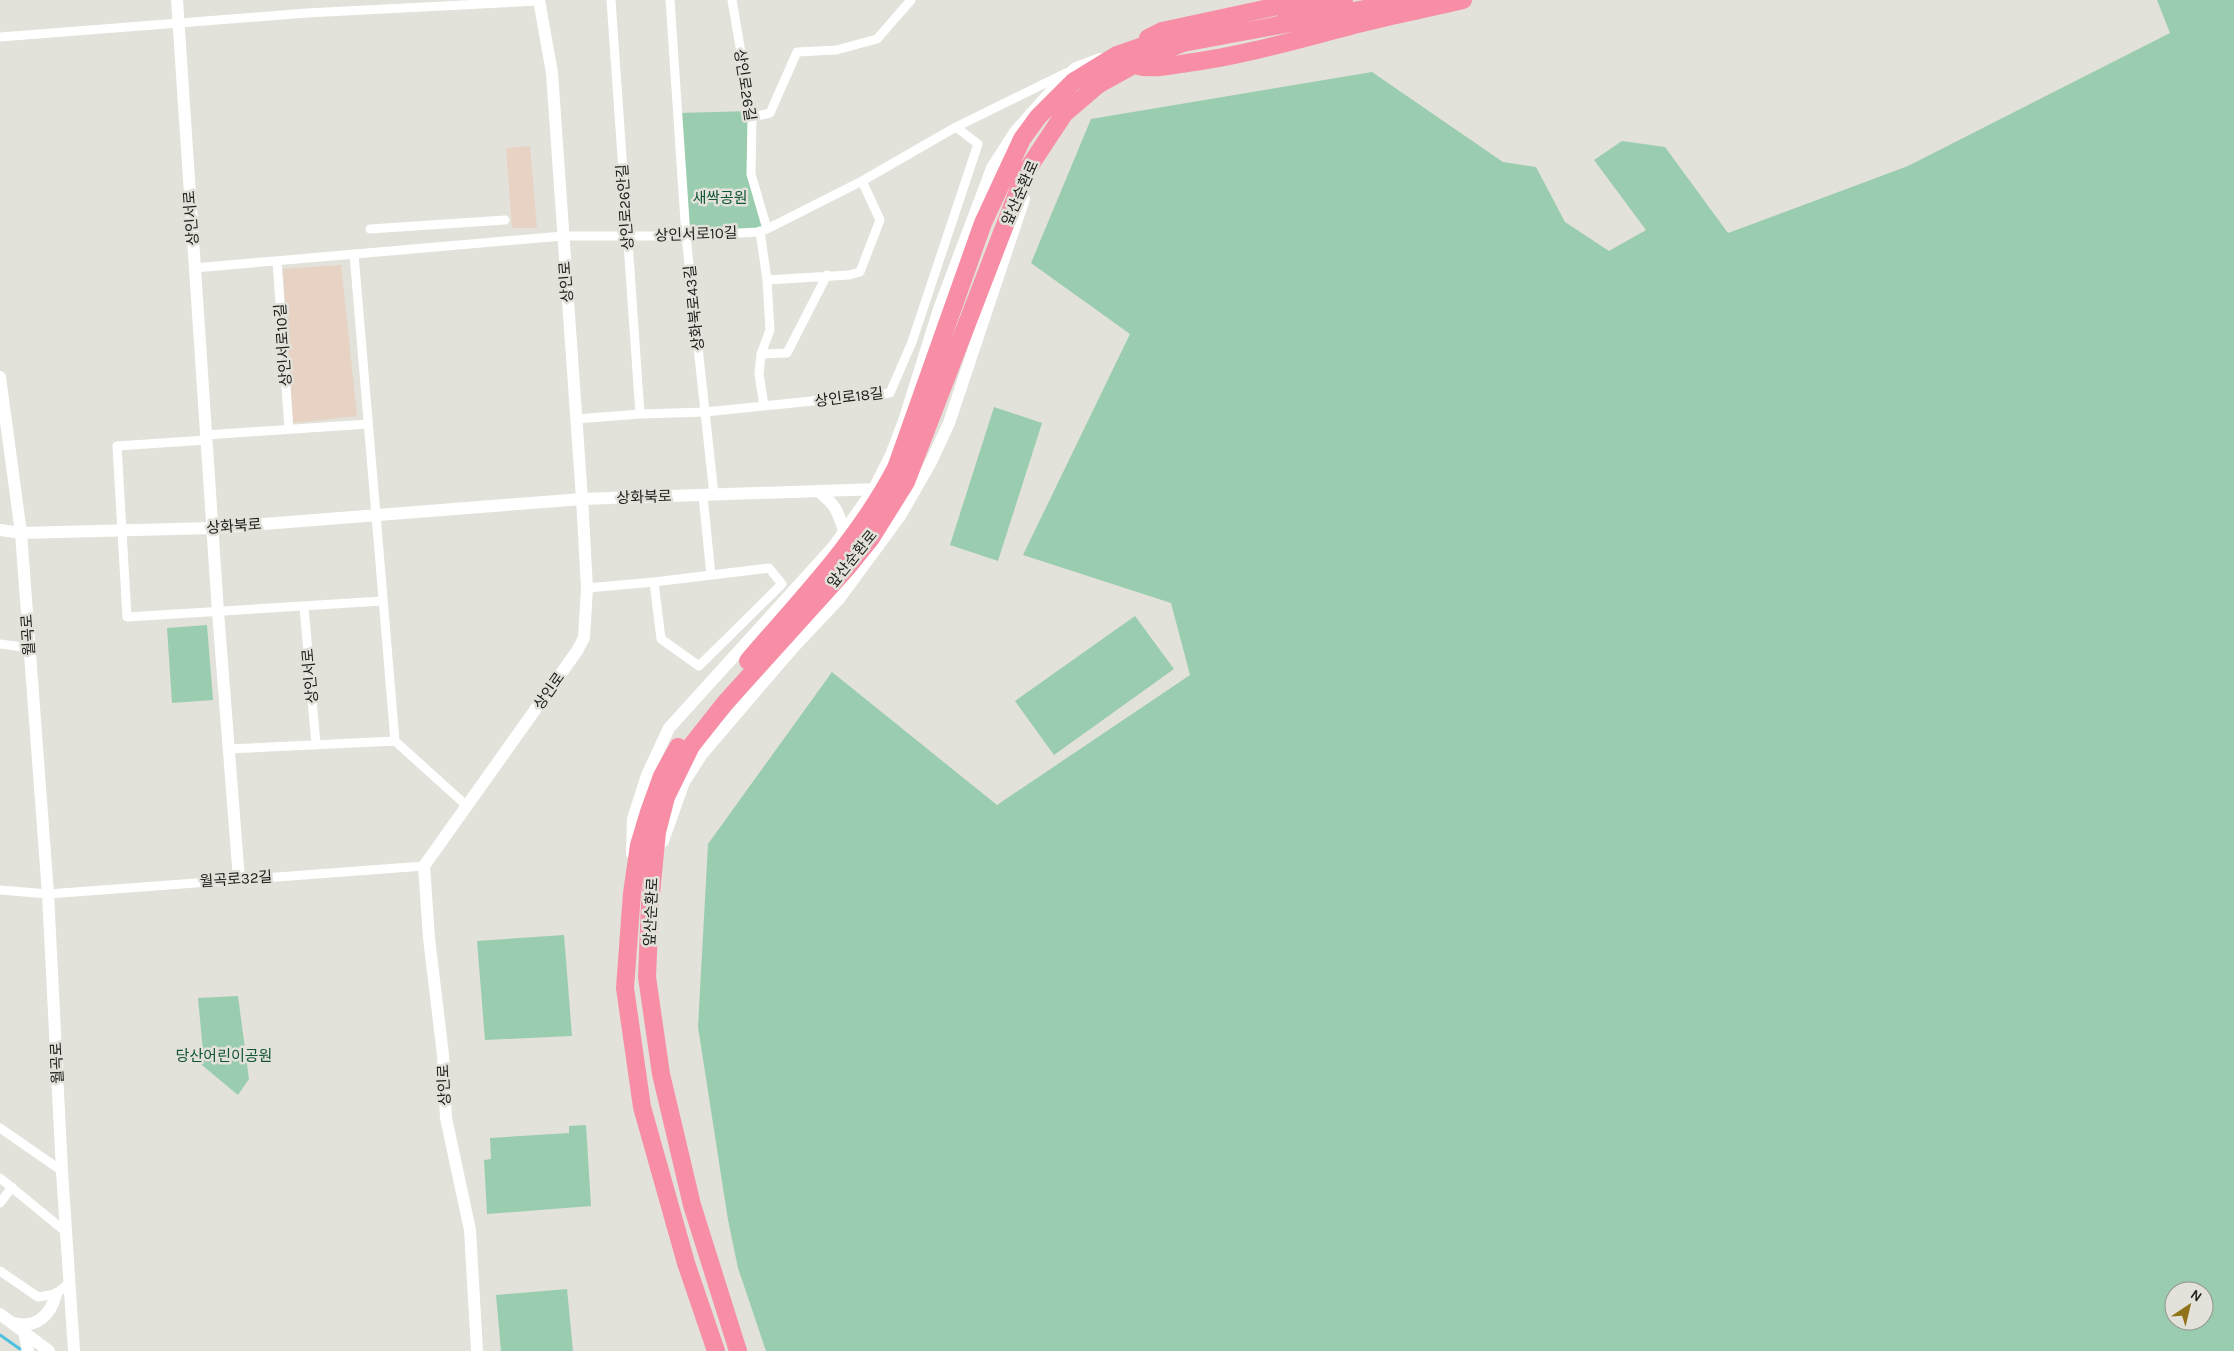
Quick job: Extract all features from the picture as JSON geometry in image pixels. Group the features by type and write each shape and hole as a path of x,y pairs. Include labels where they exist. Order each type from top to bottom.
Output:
{"highway":[{"path":"1307,0 1162,31 1147,38 1127,60 1144,68 1216,60 1268,49 1366,22 1463,0"},
{"name":"앞산순환로","path":"738,1351 692,1205 661,1074 647,977 650,896 657,832 666,797 691,746 726,703 847,567 870,538 906,482 942,364 1025,173 1064,114 1127,60 1182,32 1344,0"},
{"name":"앞산순환로","path":"1127,60 1183,43 1413,0"},
{"name":"앞산순환로","path":"716,1351 686,1263 642,1107 625,988 632,893 639,845 648,812 662,776 681,742 727,685 847,567"}],"street":[{"name":"상인서로","path":"177,0 212,528 239,879"},
{"name":"상인로26안길","path":"611,0 640,414"},
{"name":"상화북로43길","path":"670,0 686,236 705,412 711,575"},
{"name":"상인로26길","path":"732,0 752,117 751,174 764,230 770,330 761,354 759,374 764,406"},
{"path":"752,117 770,113 797,52 836,50 877,39 911,0"},
{"path":"0,37 306,13 539,1"},
{"name":"상인로","path":"477,1351 470,1230 446,1118 443,1055 429,938 424,866 577,651 584,638 587,588 582,499 552,73 539,1"},
{"path":"632,893 633,819 647,775 669,728 841,536 874,489 891,454 940,309 992,168 1015,132 1036,106 1076,68 1127,60"},
{"path":"847,567 900,516 945,433 1026,190 1038,166 1056,138 1076,114 1102,92 1127,60"},
{"name":"상인서로10길","path":"194,268 563,236 627,234 686,236 764,230 862,181 956,127 1076,68"},
{"name":"상인로18길","path":"576,419 640,414 705,412 890,393 912,342 978,144 956,127"},
{"path":"766,280 849,275 860,272 880,220 862,181"},
{"path":"370,229 505,220"},
{"path":"354,254 395,741 467,806"},
{"name":"상인서로10길","path":"277,261 289,429"},
{"path":"761,354 787,353 826,275"},
{"name":"월곡로","path":"0,377 21,533 48,894 62,1171 74,1351"},
{"path":"368,424 289,429 117,446 127,617 382,600"},
{"name":"상화북로","path":"0,530 21,533 212,528 582,499 874,489 913,491"},
{"path":"818,491 832,502 839,514 841,536 856,548 862,559 847,567"},
{"path":"587,588 769,568 782,584 699,666 660,640 654,582"},
{"name":"상인서로","path":"304,606 316,745"},
{"path":"0,644 29,648"},
{"path":"228,749 395,741"},
{"name":"월곡로32길","path":"48,894 424,866"},
{"path":"0,890 48,894"},
{"path":"0,1128 62,1171"},
{"path":"0,1178 66,1232"},
{"path":"0,1203 12,1187"},
{"path":"0,1271 38,1297 56,1294 69,1283"},
{"path":"14,1323 23,1326 40,1320 53,1308 56,1294"},
{"path":"0,1314 49,1351"},
{"path":"24,1331 28,1351"}],"shaded area":[{"path":"530,146 537,228 512,228 506,148"},
{"path":"341,265 357,416 293,423 283,269"}],"green space":[{"path":"2157,0 2234,0 2234,1351 766,1351 738,1268 728,1220 698,1027 708,844 832,672 997,805 1190,675 1171,603 1023,555 1130,334 1031,263 1091,119 1372,72 1503,162 1536,167 1565,222 1609,251 1646,230 1594,160 1622,141 1665,147 1728,233 1908,166 2170,33"},
{"name":"새싹공원","path":"751,111 751,174 767,229 686,236 679,113"},
{"path":"994,407 1042,423 998,561 950,545"},
{"path":"1135,616 1174,669 1054,755 1015,701"},
{"path":"207,625 213,700 172,703 167,628"},
{"path":"564,935 572,1036 485,1040 477,941"},
{"name":"당산어린이공원","path":"238,996 249,1079 238,1095 197,1061 203,1051 198,998"},
{"path":"586,1125 591,1206 487,1214 484,1160 491,1159 490,1138 569,1133 569,1126"},
{"path":"567,1289 573,1351 501,1351 496,1295"}],"waterway":[{"path":"0,1335 20,1349"}]}
